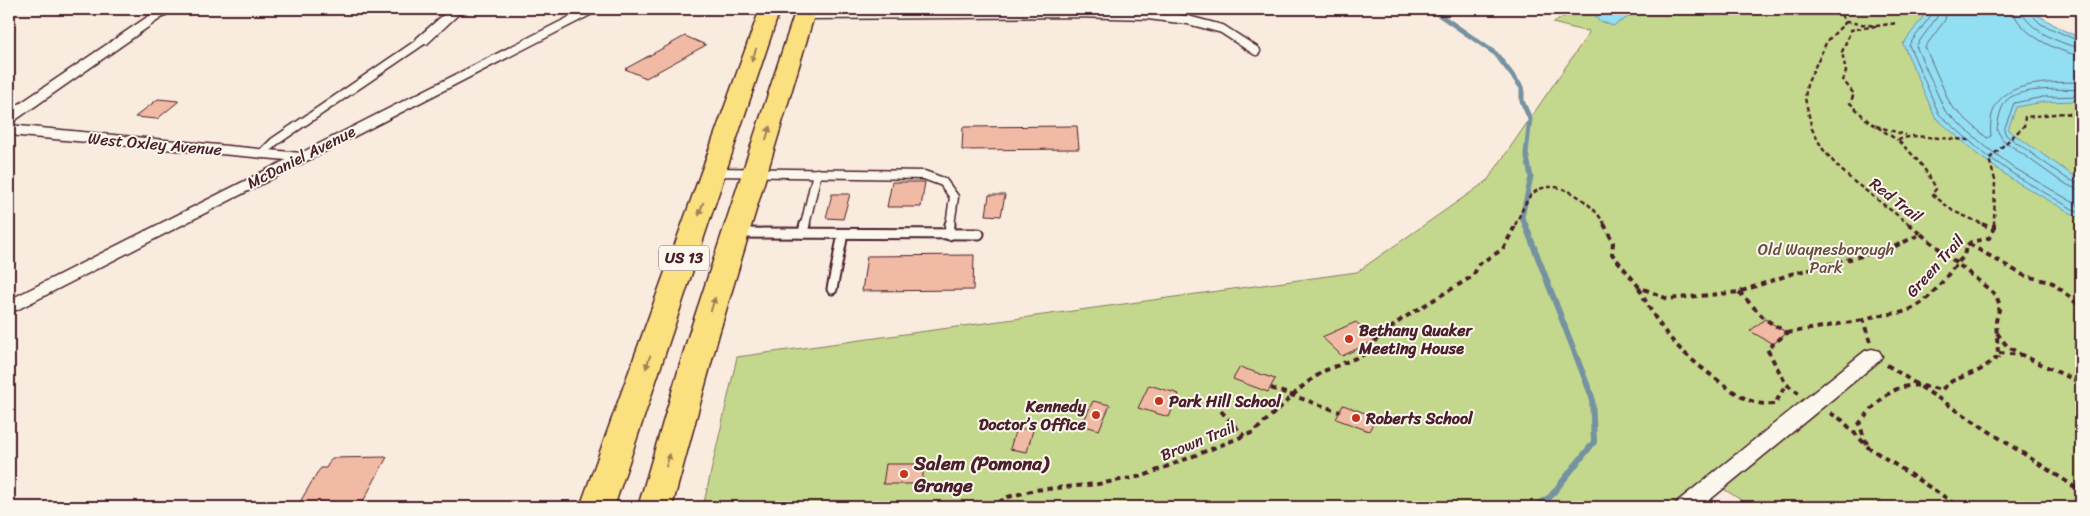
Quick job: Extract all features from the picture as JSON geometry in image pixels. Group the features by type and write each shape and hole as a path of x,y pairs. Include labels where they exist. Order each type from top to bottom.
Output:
{"highway":[{"name":"US 13","path":"597,507 770,9"},
{"name":"US 13","path":"655,507 735,233 756,172 805,12"}],"street":[{"path":"9,118 167,9"},
{"path":"422,41 457,9"},
{"name":"McDaniel Avenue","path":"9,308 300,157 595,9"},
{"name":"West Oxley Avenue","path":"9,130 300,157"},
{"path":"1686,507 1872,356"}],"lane":[{"path":"805,12 1148,15 1188,20 1222,30 1256,51"},
{"path":"262,154 274,142 422,41"},
{"path":"714,172 924,175 943,182 954,197 949,235"},
{"path":"803,233 817,173"},
{"path":"735,233 979,234"},
{"path":"832,289 843,234"}],"path":[{"path":"1837,9 1846,22 1876,26"},
{"name":"Red Trail","path":"1738,292 1790,274 1889,249 1921,234 1901,216 1871,197 1839,168 1820,143 1808,120 1805,94 1812,72 1823,54 1826,41 1846,22"},
{"path":"1897,24 1851,30 1850,37 1842,52 1846,72 1843,80 1854,94 1850,103 1868,123 1897,140 1912,136"},
{"path":"1994,228 1996,180 1989,159 2024,126 2025,116 2064,113 2081,116"},
{"path":"1868,123 1902,135 1935,139 1969,140"},
{"name":"Green Trail","path":"1787,333 1863,320 1868,317 1902,313 1914,308 1964,256 1966,246 1988,238 1994,228 1956,213 1940,202 1932,194 1936,189 1925,170 1897,140"},
{"name":"Brown Trail","path":"990,507 1008,497 1035,490 1098,484 1143,476 1254,432 1293,396 1324,371 1364,355 1376,340 1402,320 1473,276 1478,264 1503,249 1531,195 1544,187 1560,187 1590,205 1603,222 1613,242 1612,254 1639,287"},
{"path":"1868,447 1859,424 1879,401 1897,389 1916,384 1941,390 1947,383 1984,368 1998,357 2000,345 1995,331 1995,318 2000,306 1996,295 1921,234"},
{"path":"1969,244 2024,275 2053,283 2081,307"},
{"path":"1639,287 1668,299 1738,292 1764,320 1787,333 1767,349 1786,384 1842,420 1868,447 1960,507"},
{"path":"1639,287 1647,306 1671,342 1692,362 1739,397 1761,406 1774,404 1786,384"},
{"path":"1863,320 1872,356 2081,491"},
{"path":"1995,331 2008,346 2081,383"},
{"path":"1998,353 2022,354"},
{"path":"1271,388 1340,412"},
{"path":"1221,411 1244,436"}],"green space":[{"name":"Old Waynesborough Park","path":"1577,9 1922,9 1975,50 2081,79 2081,507 1752,507 1711,481 1688,507 703,507 737,357 1357,272 1487,181 1589,33 1588,30 1584,31 1553,23"}],"water":[{"path":"1599,9 1642,9 1613,26 1598,20 1595,15"},
{"path":"1929,9 2028,9 2063,30 2081,38 2081,101 2043,102 2016,107 2008,130 2081,181 2081,219 2010,178 1978,155 1935,117 1903,44"}],"building":[{"path":"685,36 706,45 646,78 625,69"},
{"path":"158,99 179,101 157,119 135,117"},
{"path":"1077,126 1079,149 962,150 963,127"},
{"path":"892,182 925,182 921,207 887,207"},
{"path":"832,194 850,194 843,219 826,218"},
{"path":"989,195 1005,195 1001,216 986,215"},
{"path":"974,255 973,290 862,291 867,256"},
{"path":"1765,319 1787,333 1773,344 1750,331"},
{"name":"Bethany Quaker Meeting House","path":"1356,322 1376,340 1342,356 1322,337"},
{"path":"1240,367 1275,379 1268,392 1233,379"},
{"name":"Park Hill School","path":"1149,385 1179,394 1169,417 1138,408"},
{"name":"Kennedy Doctor’s Office","path":"1093,401 1110,405 1099,430 1082,425"},
{"name":"Roberts School","path":"1343,405 1376,417 1369,431 1336,419"},
{"path":"1016,428 1033,430 1027,452 1010,449"},
{"path":"387,457 360,507 297,507 317,473 321,468 326,468 332,458"},
{"name":"Salem (Pomona) Grange","path":"886,464 924,464 922,484 883,484"}],"waterway":[{"path":"1431,9 1496,54 1522,88 1522,101 1530,119 1526,153 1531,177 1522,217 1525,225"},
{"path":"1525,224 1592,397 1594,442 1550,497 1532,507"}],"place":[{"name":"Bethany Quaker Meeting House","path":"1349,339"},
{"name":"Park Hill School","path":"1159,401"},
{"name":"Kennedy Doctor’s Office","path":"1096,415"},
{"name":"Roberts School","path":"1356,418"},
{"name":"Salem (Pomona) Grange","path":"904,474"}]}
